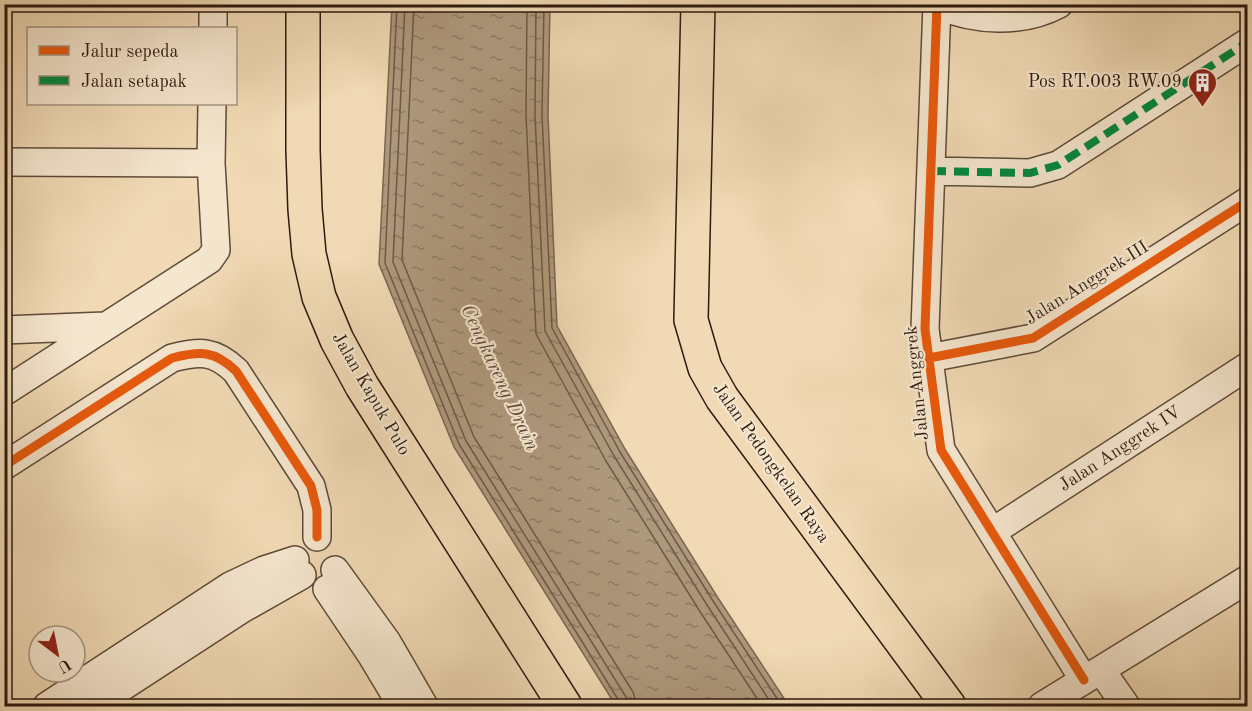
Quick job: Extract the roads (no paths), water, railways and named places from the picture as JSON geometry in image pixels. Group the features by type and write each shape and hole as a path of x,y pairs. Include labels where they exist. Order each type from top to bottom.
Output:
{"main road":[{"name":"Jalan Kapuk Pulo","path":"303,4 305,208 309,254 319,297 337,340 362,387 566,706"},
{"name":"Jalan Pedongkelan Raya","path":"698,4 691,320 705,368 722,398 949,706"}],"street":[{"path":"213,4 213,27"},
{"path":"937,5 994,18 1020,17 1045,12 1059,4"},
{"name":"Jalan Anggrek","path":"937,5 925,329 941,450 992,532 1093,675 1125,706"},
{"path":"931,171 1030,173 1058,165 1248,42"},
{"path":"4,392 209,260 216,250 211,164 212,105"},
{"path":"4,162 211,164"},
{"name":"Jalan Anggrek III","path":"929,358 1033,338 1248,201"},
{"path":"4,330 105,326"},
{"path":"4,466 172,358 192,353 210,353 224,360 236,371 311,486 317,510 317,537"},
{"name":"Jalan Anggrek IV","path":"992,532 1248,366"},
{"path":"93,706 242,609 313,571 339,559 336,548 328,540 317,537 308,538 296,551 313,571 372,656 402,706"},
{"path":"47,706 230,586 264,570 313,571 387,642 424,706"},
{"path":"1042,706 1248,579"}],"water":[{"name":"Cengkareng Drain","path":"392,5 550,5 548,115 557,326 625,449 789,706 616,706 454,447 379,264"}],"place":[{"name":"Pos RT.003 RW.09","path":"1203,108"}]}
